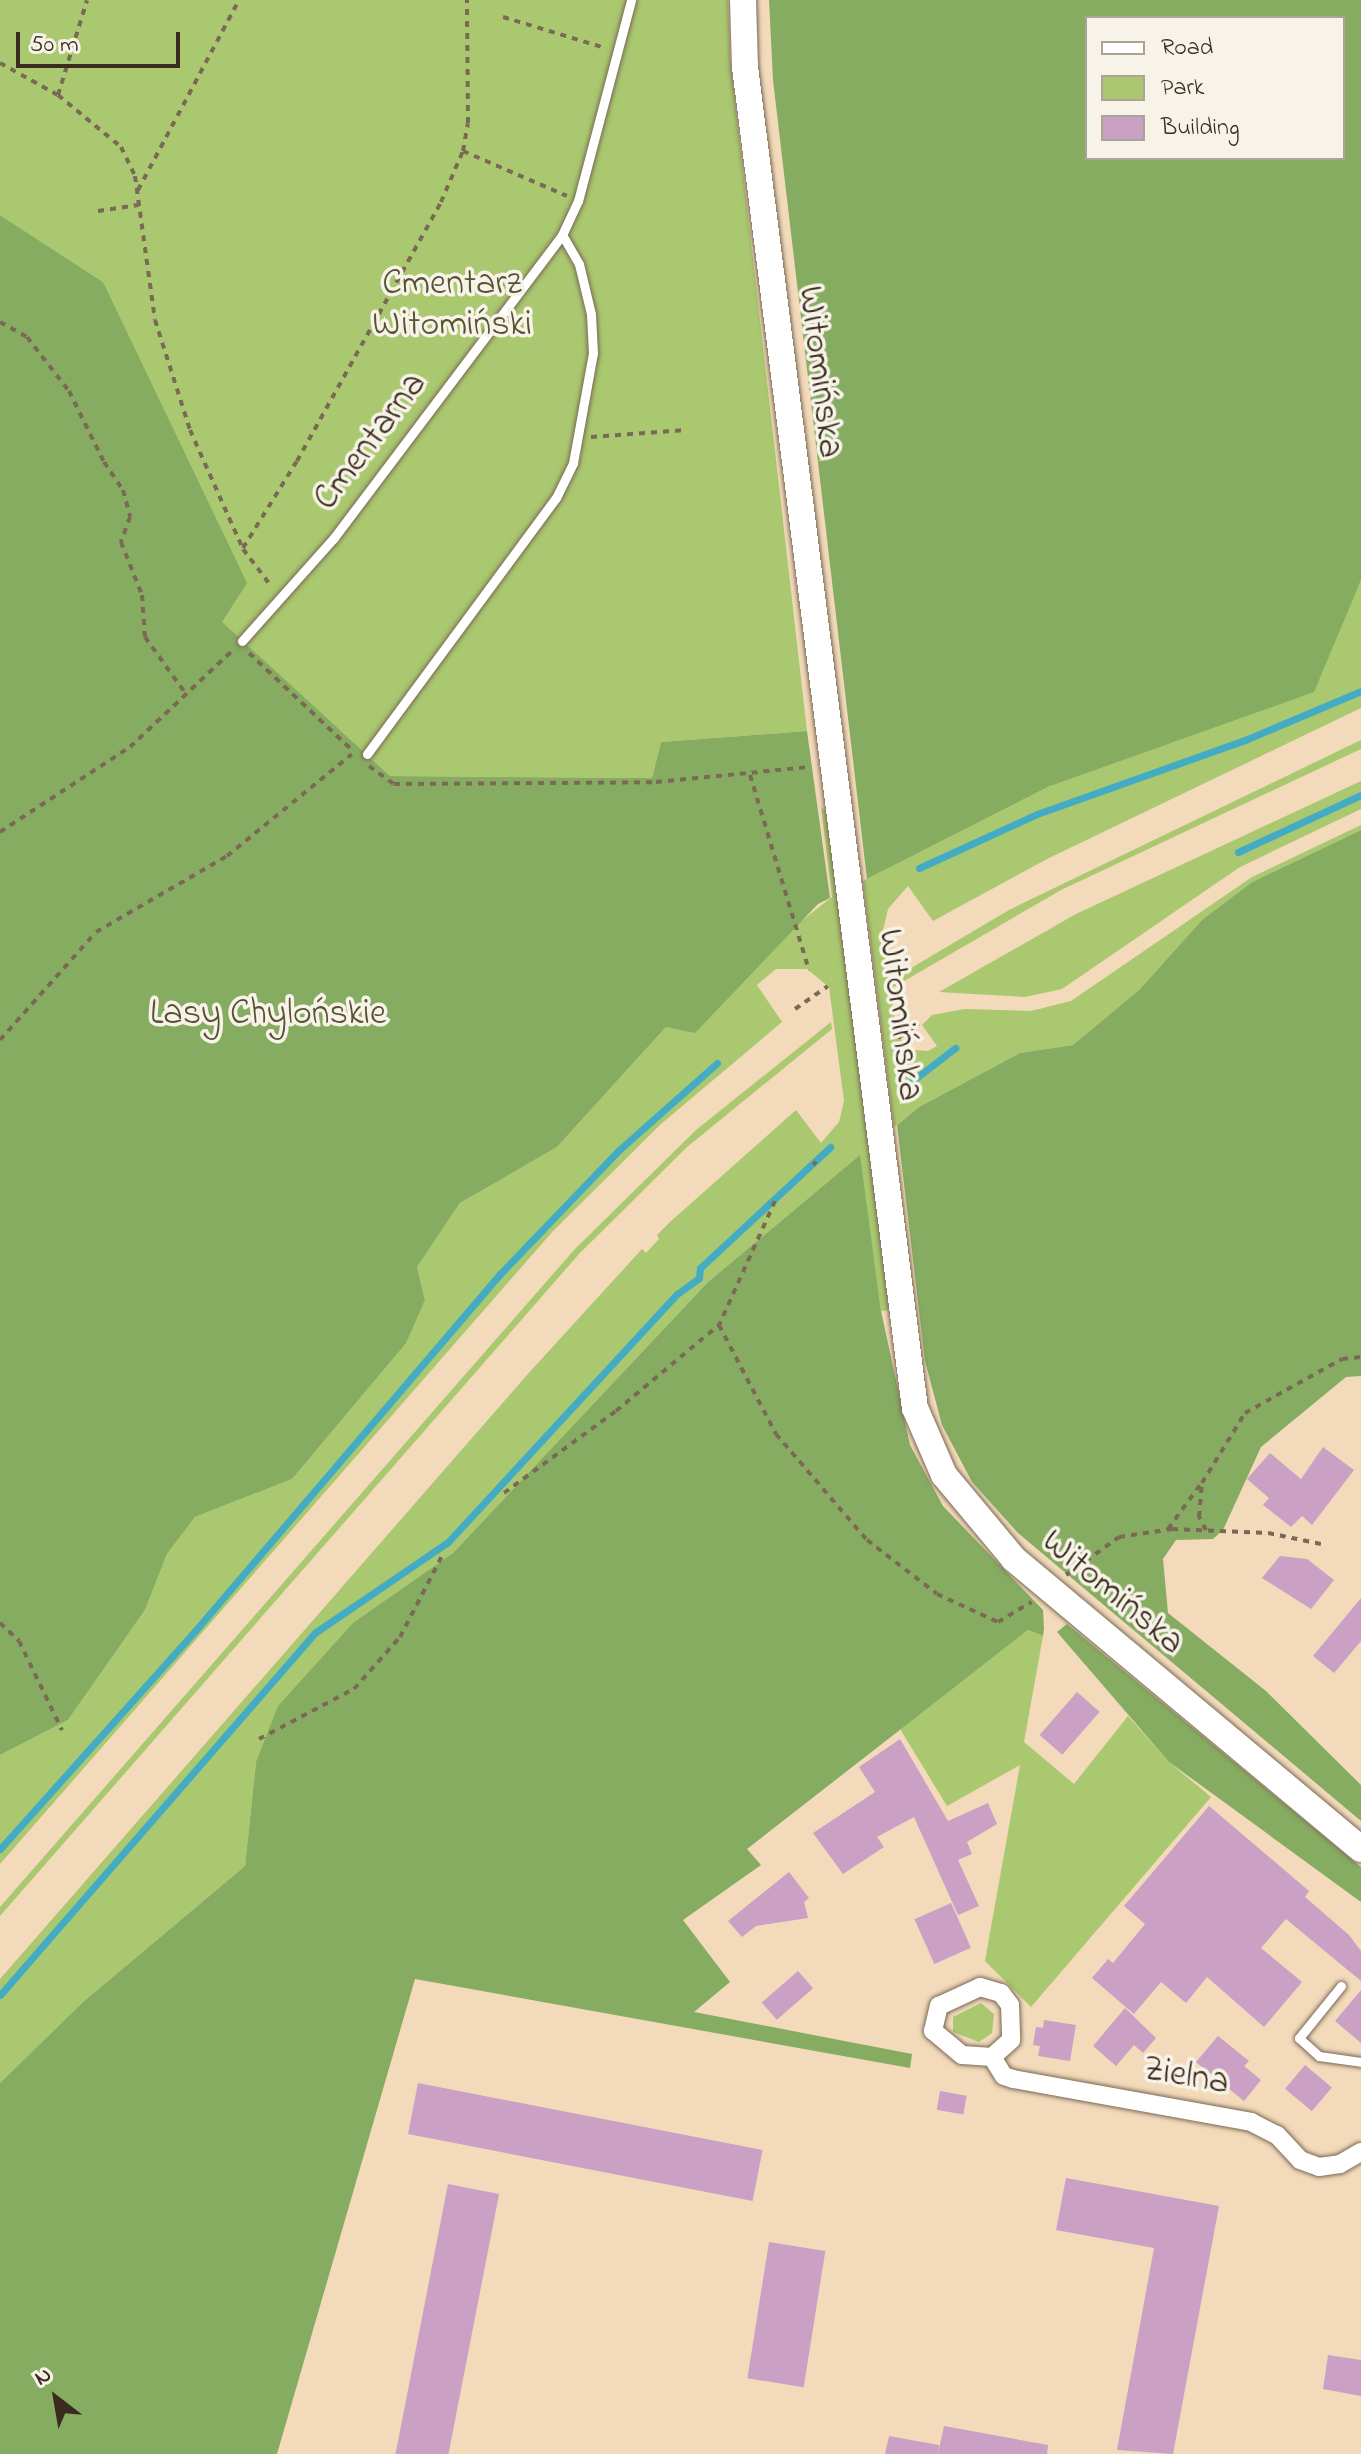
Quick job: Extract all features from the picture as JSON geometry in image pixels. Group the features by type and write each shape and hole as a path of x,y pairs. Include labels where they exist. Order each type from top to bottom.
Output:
{"street":[{"name":"Witomińska","path":"743,0 745,67 915,1408 931,1450 963,1503 1014,1559 1361,1849"},
{"name":"Zielna","path":"980,1987 1001,1993 1010,2005 1011,2040 992,2057 962,2055 941,2043 933,2022 939,2006 980,1987"},
{"name":"Zielna","path":"992,2057 997,2068 1013,2079 1251,2122 1277,2135 1300,2160 1319,2167 1361,2152"}],"lane":[{"name":"Cmentarna","path":"242,641 284,600 562,235 578,201 631,0"},
{"path":"367,754 556,498 581,437 593,353 591,314 579,264 562,235"},
{"path":"1341,1986 1299,2038 1319,2056 1361,2062"}],"path":[{"path":"58,95 87,0"},
{"path":"137,192 239,0"},
{"path":"243,549 441,202 463,151 468,123 467,0"},
{"path":"503,17 616,51"},
{"path":"0,63 58,95 121,147 137,192 155,320 190,430 243,549 284,600"},
{"path":"463,151 556,190"},
{"path":"98,211 139,205"},
{"path":"0,322 27,337 69,391 104,462 123,490 130,517 121,542 142,595 145,637 186,694"},
{"path":"581,437 686,430"},
{"path":"0,832 130,747 239,644 354,752 394,784 656,782 811,767 830,752"},
{"path":"0,1040 96,932 227,856 354,752"},
{"path":"750,775 809,970"},
{"path":"795,1009 828,986"},
{"path":"898,1038 919,1024"},
{"path":"504,1493 616,1411 719,1325 775,1201"},
{"path":"719,1325 776,1434 867,1540 937,1594 998,1622 1051,1590 1119,1537 1168,1529 1206,1530 1268,1533 1321,1544"},
{"path":"1168,1529 1202,1483 1245,1413 1342,1359 1361,1357"},
{"path":"1202,1483 1199,1517 1206,1530"},
{"path":"259,1739 354,1689 400,1637 444,1552"},
{"path":"0,1623 19,1641 62,1730"}],"green space":[{"name":"Cmentarz Witomiński","path":"0,0 728,0 730,58 807,731 661,742 652,778 390,776 221,622 103,282 0,215"},
{"path":"769,0 1361,0 1361,580 1314,692 1050,786 867,879 773,80"},
{"name":"Lasy Chylońskie","path":"0,215 103,282 247,583 222,622 390,776 652,778 661,742 807,731 830,898 818,904 695,1033 666,1027 557,1147 460,1203 417,1267 425,1300 406,1343 292,1479 195,1517 167,1554 145,1610 68,1720 0,1755"},
{"path":"1361,580 1361,708 1047,859 933,921 908,886 888,909 883,930 897,1036 912,1050 928,1051 937,1046 922,1025 932,1015 965,1009 1031,1011 1071,1001 1252,877 1361,825 1361,830 1252,882 1202,920 1139,990 1073,1045 1020,1053 919,1107 894,1127 863,881 1050,786 1347,610"},
{"path":"1361,740 1361,749 1061,890 892,988 891,980 1009,910"},
{"path":"1361,781 1361,809 1240,867 1062,989 1025,997 939,992 1076,914"},
{"path":"821,807 827,812 889,1310 881,1311 859,1156 708,1282 453,1553 354,1622 256,1762 245,1866 83,2002 0,2083 0,1979 527,1375 642,1249 646,1253 670,1222 796,1110 821,1143 839,1122 844,1101 829,987 807,969 776,969 757,985 782,1022 661,1124 553,1231 0,1864 0,1755 68,1720 145,1610 167,1554 195,1517 292,1479 405,1343 425,1300 417,1267 460,1203 557,1147 666,1027 832,897"},
{"path":"1361,830 1361,1376 1346,1377 1261,1447 1223,1530 1213,1539 1176,1540 1163,1559 1168,1613 1266,1691 1361,1785 1361,1821 1018,1533 972,1482 942,1425 925,1361 897,1125 919,1107 1020,1053 1073,1045 1139,990 1202,920 1252,882"},
{"path":"831,1022 832,1029 687,1147 579,1254 0,1916 0,1907 574,1250 696,1130"},
{"path":"860,1155 881,1311 910,1445 943,1506 1043,1610 1043,1636 1028,1630 747,1849 761,1865 683,1920 730,1982 694,2012 912,2054 910,2068 415,1979 277,2454 0,2454 0,2083 83,2002 245,1866 256,1762 278,1706 354,1622 453,1553 708,1282"},
{"path":"1067,1624 1361,1867 1361,1902 1169,1762 1057,1632"},
{"path":"1028,1630 1043,1636 1024,1742 1074,1784 1128,1716 1169,1762 1211,1797 1031,2007 985,1961 1020,1765 947,1806 900,1729"},
{"path":"981,2003 994,2014 992,2033 979,2042 953,2032 953,2017"}],"building":[{"path":"1323,1447 1354,1470 1312,1525 1302,1516 1291,1527 1263,1505 1269,1498 1247,1479 1270,1453 1301,1479"},
{"path":"1280,1556 1307,1559 1334,1580 1311,1609 1262,1578"},
{"path":"1361,1598 1361,1641 1334,1673 1313,1656"},
{"path":"1077,1692 1100,1712 1062,1755 1040,1735"},
{"path":"900,1739 948,1821 988,1803 997,1824 967,1842 972,1854 958,1860 979,1906 958,1915 914,1817 877,1837 884,1847 843,1874 813,1833 875,1792 859,1767"},
{"path":"1209,1806 1309,1891 1305,1897 1349,1935 1361,1951 1361,1981 1286,1919 1261,1948 1302,1982 1264,2027 1207,1977 1186,2003 1161,1982 1134,2014 1092,1978 1108,1959 1113,1963 1145,1924 1124,1906"},
{"path":"789,1872 809,1898 804,1902 808,1918 756,1926 742,1937 728,1921"},
{"path":"951,1903 971,1948 934,1964 914,1919"},
{"path":"798,1971 813,1988 777,2020 762,2002"},
{"path":"1361,1990 1361,2043 1335,2021"},
{"path":"1125,2008 1156,2038 1143,2053 1134,2045 1116,2066 1093,2046"},
{"path":"1044,2020 1076,2025 1070,2061 1038,2056 1040,2046 1033,2045 1036,2027 1043,2028"},
{"path":"1218,2036 1249,2061 1244,2066 1261,2080 1244,2101 1196,2062"},
{"path":"1305,2065 1332,2087 1312,2111 1285,2089"},
{"path":"418,2083 763,2150 753,2201 408,2134"},
{"path":"940,2091 967,2096 963,2114 937,2110"},
{"path":"1066,2178 1219,2206 1173,2454 1117,2450 1154,2248 1056,2230"},
{"path":"448,2184 499,2194 448,2454 396,2454"},
{"path":"769,2242 825,2251 804,2387 747,2378"},
{"path":"1328,2355 1361,2360 1361,2396 1323,2389"},
{"path":"944,2426 1048,2445 1047,2454 885,2454 889,2436 939,2445 938,2453"}],"waterway":[{"path":"919,868 1037,814 1245,740 1361,691"},
{"path":"1238,852 1361,795"},
{"path":"907,1085 955,1048"},
{"path":"0,1849 195,1631 500,1274 619,1150 717,1063"},
{"path":"0,1995 316,1632 448,1542 677,1294 699,1278 700,1268 830,1147"}]}
